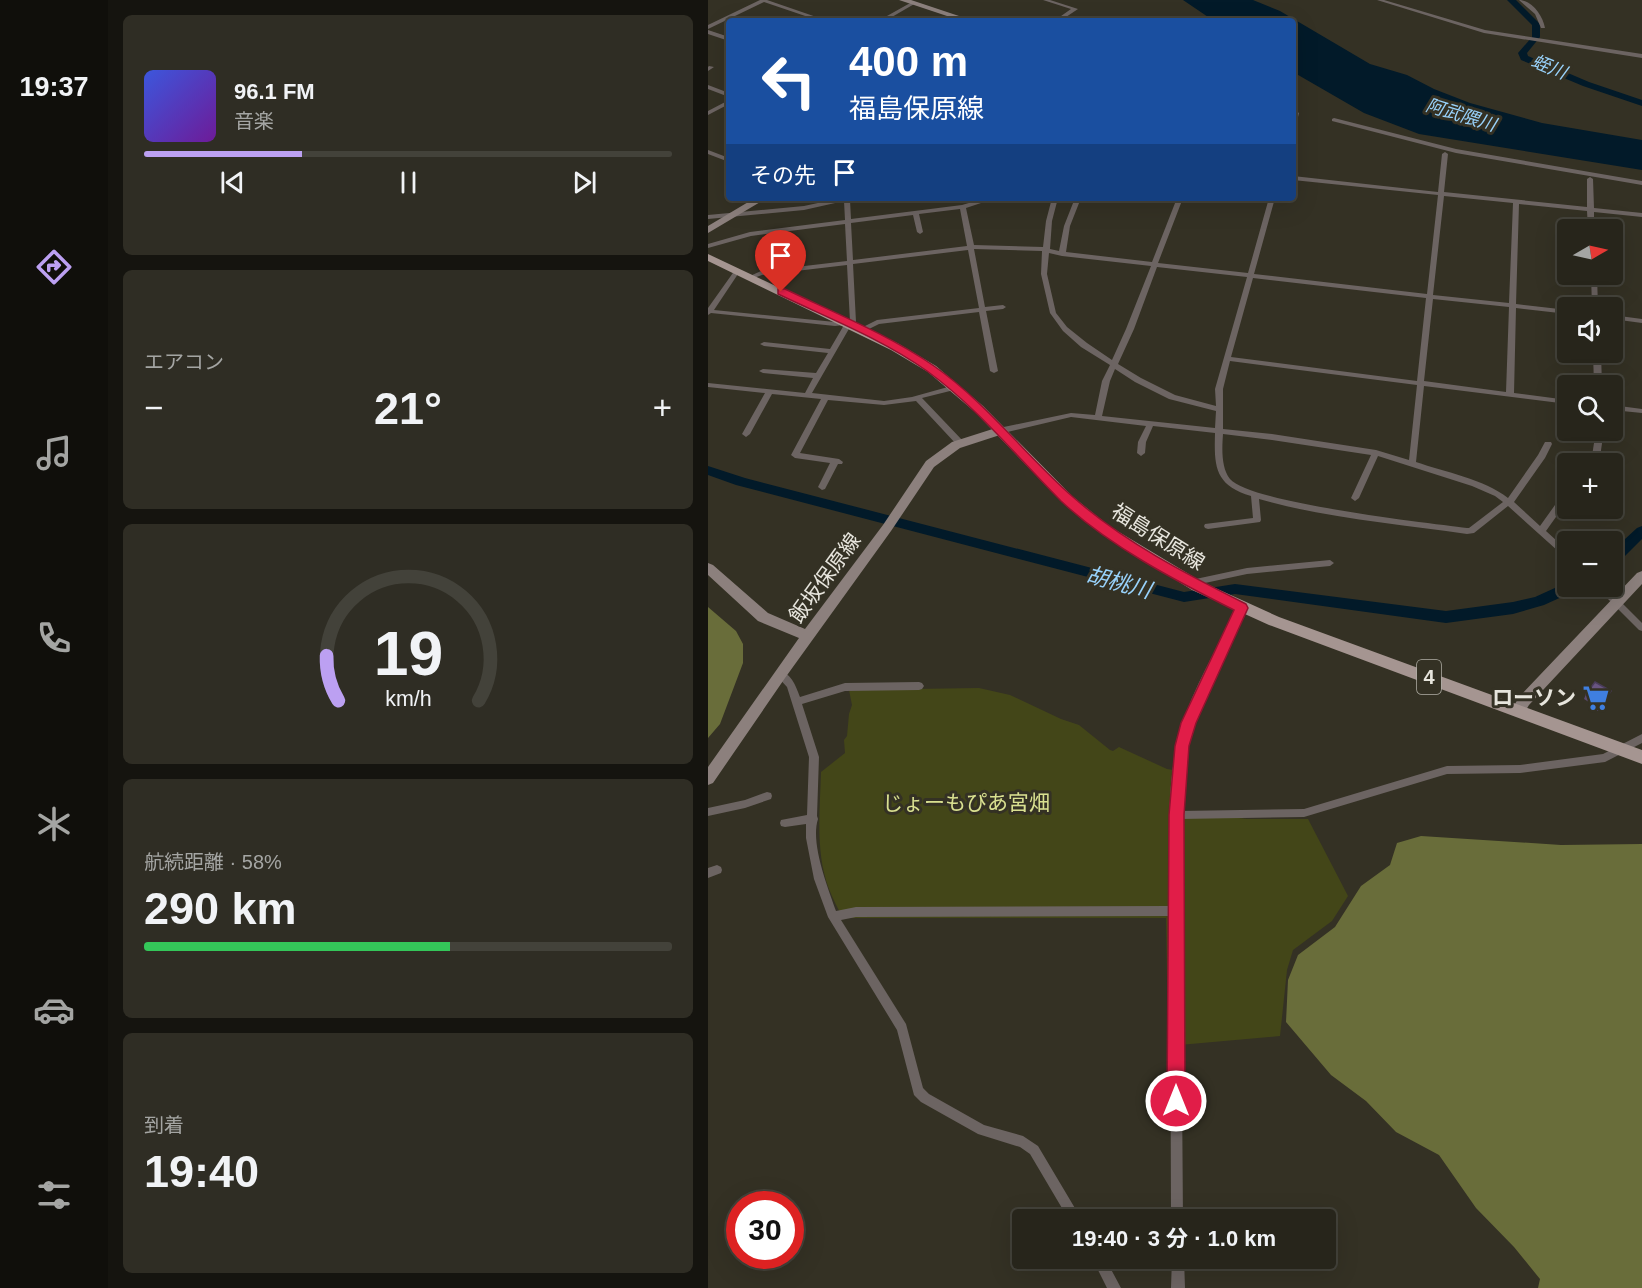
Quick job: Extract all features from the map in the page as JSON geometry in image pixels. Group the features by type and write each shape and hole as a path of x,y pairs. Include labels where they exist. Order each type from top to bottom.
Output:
{"main road":[{"path":"903,0 961,18"},
{"path":"708,230 757,201"},
{"name":"福島保原線","path":"708,257 903,351 955,387 1067,499 1104,529 1194,584 1242,608 1642,757"},
{"name":"飯坂保原線","path":"708,779 930,464 942,453 960,443 999,430"},
{"path":"708,568 763,616 808,636"},
{"path":"1518,711 1524,701 1642,576"}],"street":[{"path":"729,18 764,0 816,18"},
{"path":"1045,0 1075,10 1062,18"},
{"path":"1379,0 1484,31 1642,56"},
{"path":"1521,0 1537,13 1543,27"},
{"path":"886,18 914,3"},
{"path":"708,29 726,20"},
{"path":"708,29 726,38"},
{"path":"708,87 726,94"},
{"path":"708,113 726,104"},
{"path":"1334,120 1456,151 1628,180 1642,185"},
{"path":"708,152 726,159"},
{"path":"1412,464 1445,154"},
{"path":"1296,178 1642,215"},
{"path":"1590,179 1590,219"},
{"path":"708,217 836,201"},
{"path":"807,395 832,351 853,322 848,201"},
{"path":"708,246 750,234 963,207 983,201"},
{"path":"1054,201 1049,221 1045,280 1053,313 1065,328 1084,345 1138,380 1172,397 1220,410"},
{"path":"1062,254 1067,225 1077,201"},
{"path":"1098,417 1103,392 1113,363 1126,337 1179,201"},
{"path":"1271,201 1219,389 1220,410 1217,431 1225,478 1233,487 1255,496 1340,512 1467,531 1510,502 1548,444"},
{"path":"1509,394 1516,202"},
{"path":"963,207 994,371"},
{"path":"916,213 920,231"},
{"path":"751,277 761,273 970,248 1046,250 1062,254 1557,311"},
{"path":"737,271 708,312 851,325 1003,307"},
{"path":"1623,319 1642,321"},
{"path":"764,344 832,351"},
{"path":"1229,359 1557,401"},
{"path":"763,371 818,376"},
{"path":"708,385 884,403 955,387"},
{"path":"746,434 770,391"},
{"path":"822,487 837,462 795,455 826,397"},
{"path":"915,397 960,443"},
{"path":"1623,408 1642,411"},
{"path":"999,430 1060,416 1098,417 1376,453 1475,484 1510,502 1557,546"},
{"path":"1141,453 1142,442 1150,423"},
{"path":"1355,498 1376,453"},
{"path":"1208,526 1257,520 1255,496"},
{"path":"1541,531 1557,508"},
{"path":"1194,584 1247,571 1330,563"},
{"path":"1611,597 1642,628"},
{"path":"1177,1209 1176,815 1185,733 1242,608"},
{"path":"780,674 790,685 814,757 812,838 815,865 833,916 902,1028 918,1091 925,1098 982,1130 1023,1142 1034,1150 1069,1209"},
{"path":"796,702 845,687 919,686"},
{"path":"1176,815 1304,813 1437,772 1460,768 1520,769 1597,760 1642,738"},
{"path":"708,812 745,804 767,796"},
{"path":"785,823 813,819"},
{"path":"833,916 856,912 1175,911"},
{"path":"1104,1269 1114,1288"},
{"path":"1178,1269 1178,1288"}],"green space":[{"path":"708,607 736,631 743,644 743,663 720,724 708,738"},
{"name":"じょーもぴあ宮畑","path":"979,688 1010,695 1079,725 1110,750 1113,751 1119,747 1167,769 1185,772 1183,811 1247,819 1308,819 1348,896 1332,921 1293,950 1287,970 1280,1036 1168,1046 1166,918 843,918 825,875 820,846 819,816 821,772 845,753 844,740 847,736 852,705 849,690"},
{"path":"1421,836 1561,845 1642,844 1642,1288 1538,1288 1540,1279 1514,1247 1476,1208 1439,1155 1396,1132 1366,1101 1331,1075 1286,1022 1288,980 1298,955 1335,927 1361,886 1390,865 1397,843"}],"water":[{"path":"1183,0 1253,0 1292,18 1210,18"},
{"name":"阿武隈川","path":"1296,20 1370,64 1407,75 1434,89 1470,103 1542,123 1642,140 1642,170 1419,134 1364,113 1296,74"}],"building":[{"name":"ローソン","path":"1595,682 1611,691 1601,706 1593,702 1595,699 1586,694"}],"waterway":[{"name":"蛭川","path":"1511,0 1536,24 1536,37 1522,53 1524,58 1586,84 1642,103"},
{"name":"胡桃川","path":"708,470 741,482 1170,595 1184,597 1235,589 1446,617 1513,608 1539,601 1557,593"},
{"name":"胡桃川","path":"1623,549 1642,531"}],"place":[{"name":"ローソン","path":"1596,698"}],"route":[{"path":"781,292 895,347 932,369 979,409 1067,499 1104,529 1191,583 1242,608 1189,723 1182,746 1176,815 1176,1101"}]}
